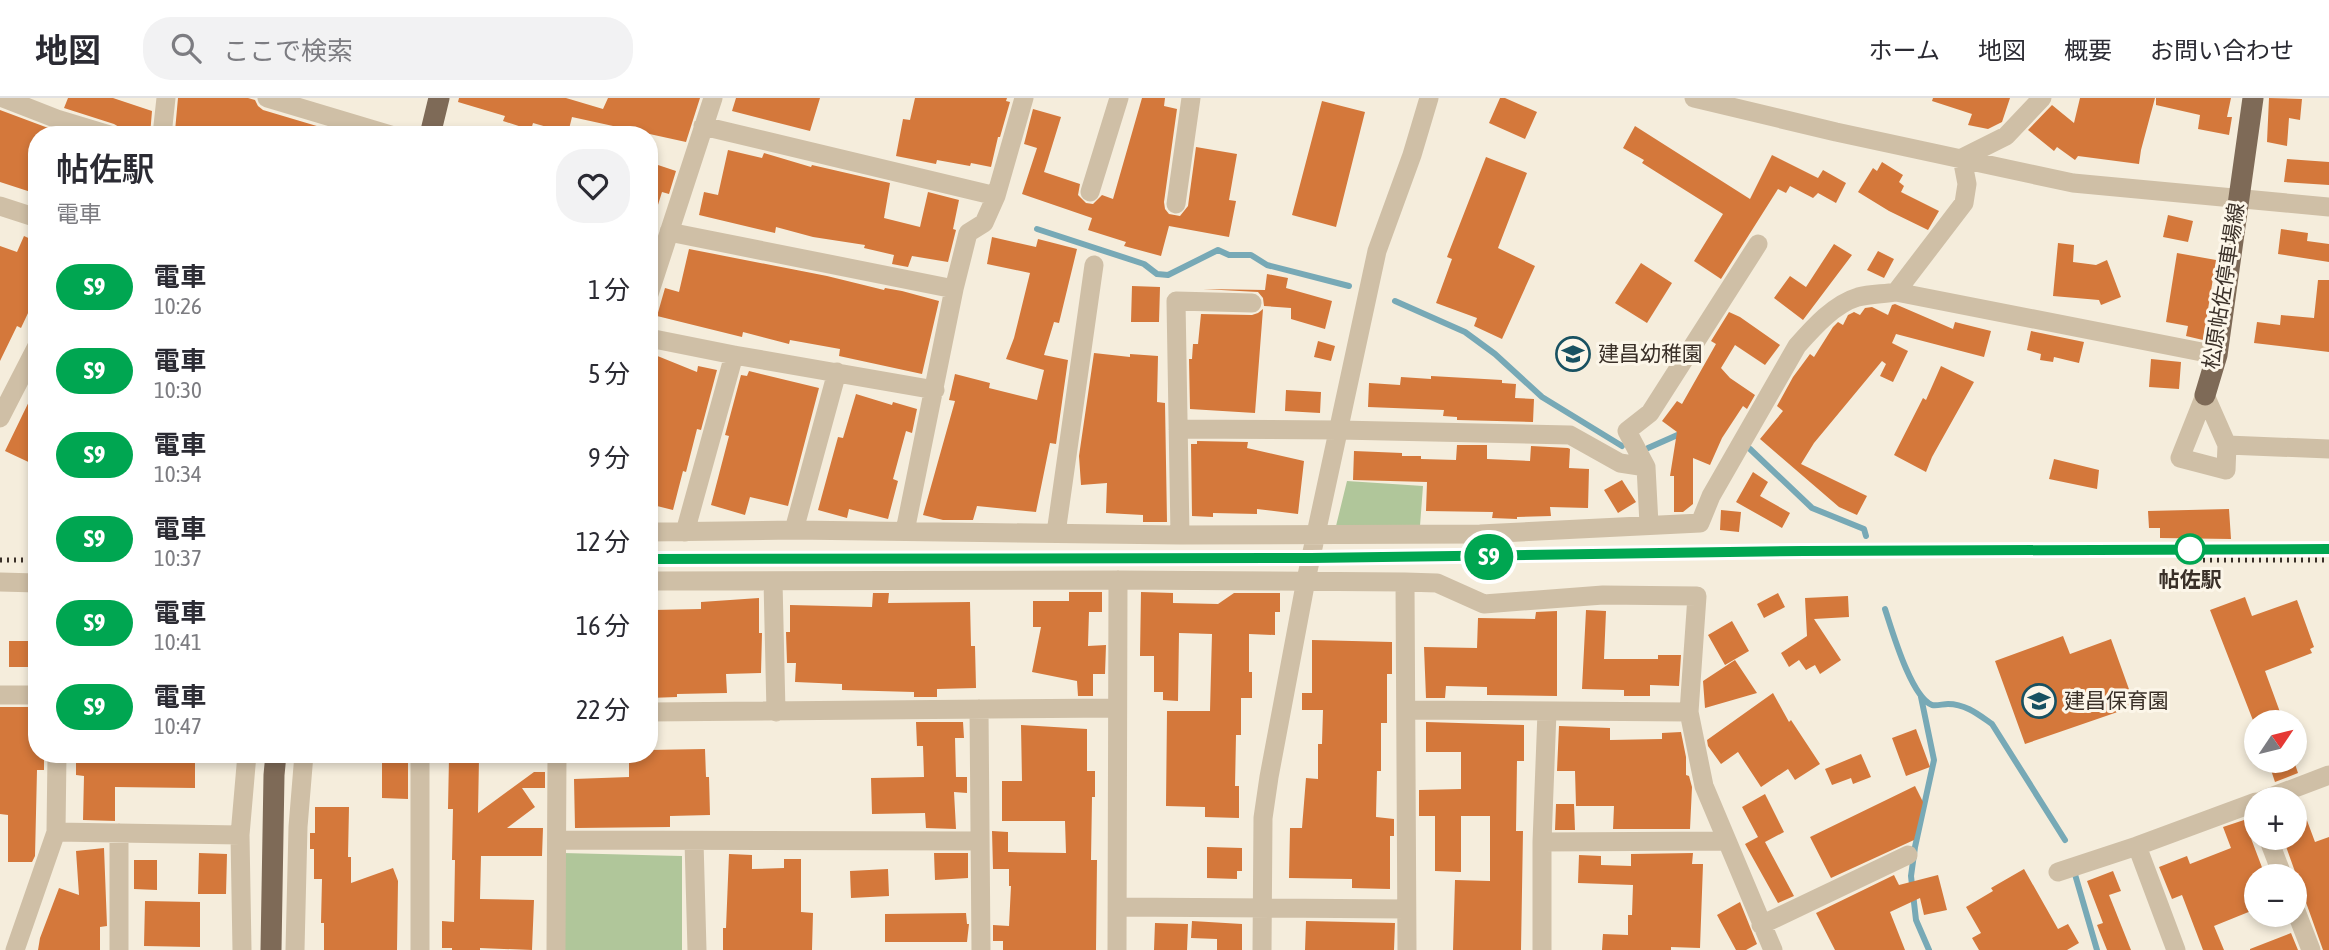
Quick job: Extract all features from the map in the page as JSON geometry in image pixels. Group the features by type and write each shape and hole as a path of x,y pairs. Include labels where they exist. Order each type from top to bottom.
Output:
{"main road":[{"path":"432,126 439,98"},
{"name":"松原帖佐停車場線","path":"2205,394 2217,355 2253,98"},
{"path":"271,950 275,763"}],"street":[{"path":"3,98 80,126"},
{"path":"163,126 166,98"},
{"path":"267,98 361,126"},
{"path":"658,266 713,98"},
{"path":"905,531 954,289 968,233 984,223 996,196 1024,98"},
{"path":"1090,192 1119,98"},
{"path":"1176,204 1191,98"},
{"path":"1262,950 1263,818 1306,580 1377,251 1412,155 1429,98"},
{"path":"1694,98 1836,132 2073,183 2329,206"},
{"path":"1962,158 2006,136 2042,98"},
{"path":"703,126 996,196"},
{"path":"1896,292 1964,203 1967,184 1962,158"},
{"path":"0,206 28,215"},
{"path":"669,232 954,289"},
{"path":"1649,524 1646,467 1627,431 1650,413 1758,244"},
{"path":"1056,533 1094,265"},
{"path":"658,532 794,530 1180,535 1480,534 1700,523 1711,496 1797,346 1839,307 1856,298 1896,292 2217,355"},
{"path":"1180,535 1176,301 1251,303"},
{"path":"658,340 935,390"},
{"path":"685,532 734,355"},
{"path":"0,418 28,364"},
{"path":"794,530 837,372"},
{"name":"松原帖佐停車場線","path":"2205,394 2227,445 2226,470 2180,458 2205,394"},
{"path":"1178,429 1570,435 1619,463 1646,467"},
{"path":"2227,445 2329,449"},
{"path":"1116,950 1118,580"},
{"path":"658,581 1405,582 1437,583 1484,604 1603,595 1698,596 1689,712 1704,786 1773,950"},
{"path":"773,581 776,712"},
{"path":"0,582 28,583"},
{"path":"1405,582 1407,950"},
{"path":"0,695 28,695"},
{"path":"658,712 1117,708"},
{"path":"979,709 981,950"},
{"path":"1407,710 1689,712"},
{"path":"1542,950 1542,842 1547,712"},
{"path":"10,946 56,832 57,763"},
{"path":"242,950 240,835 246,763"},
{"path":"295,950 298,827 303,763"},
{"path":"419,950 420,763"},
{"path":"556,950 557,763"},
{"path":"2297,787 2329,775"},
{"path":"2058,872 2244,807"},
{"path":"56,832 240,835"},
{"path":"119,833 119,950"},
{"path":"557,841 980,841"},
{"path":"694,841 697,950"},
{"path":"1542,842 1725,841"},
{"path":"2137,846 2176,950"},
{"path":"1761,925 1908,855"},
{"path":"1117,907 1406,909"},
{"path":"2302,927 2311,950"}],"green space":[{"path":"1347,481 1423,486 1420,526 1336,526"},
{"path":"563,853 682,856 682,950 564,950"}],"building":[{"path":"68,98 113,98 152,111 151,126 117,126 64,108"},
{"path":"178,98 248,98 255,100 263,110 317,126 175,126"},
{"path":"459,98 566,98 603,109 608,98 700,98 686,142 658,136 658,126 613,126 572,117 570,126 544,126 533,123 532,126 519,126 503,121 505,116 458,102"},
{"path":"736,98 820,98 810,131 732,111"},
{"path":"915,98 1007,98 1006,101 1010,102 991,167 937,160 936,164 896,156 903,119 910,120"},
{"path":"1142,98 1165,98 1164,106 1177,109 1164,202 1169,214 1180,216 1188,206 1196,147 1237,154 1229,200 1236,201 1229,237 1169,226 1161,256 1124,246 1126,242 1088,230 1092,218 1022,194 1037,148 1024,144 1033,109 1061,117 1044,172 1080,184 1078,195 1086,203 1093,204 1102,195 1113,199"},
{"path":"1500,98 1537,112 1525,139 1489,123"},
{"path":"1933,98 2010,98 2002,122 1988,129 1968,125 1972,114 1932,101"},
{"path":"2080,98 2155,98 2139,164 2078,156 2075,160 2057,147 2054,151 2028,130 2052,105 2074,123"},
{"path":"2156,98 2231,98 2227,117 2232,117 2229,135 2198,129 2200,115 2156,105"},
{"path":"2269,98 2302,99 2300,120 2289,118 2287,146 2267,142"},
{"path":"1322,101 1365,112 1336,227 1292,215"},
{"path":"0,110 43,126 28,126 28,191 0,182"},
{"path":"1635,126 1750,199 1772,155 1818,178 1823,170 1846,183 1836,203 1818,193 1813,198 1790,186 1786,193 1778,189 1721,279 1694,261 1723,214 1623,148"},
{"path":"728,150 762,158 764,153 811,167 812,165 890,183 884,218 920,227 928,192 959,200 953,229 956,230 948,262 912,256 908,267 892,264 894,255 864,248 865,245 813,237 776,227 775,233 699,215 704,192 718,195"},
{"path":"1486,157 1527,173 1498,248 1535,266 1502,339 1474,326 1477,318 1436,303 1452,259 1447,257"},
{"path":"2287,159 2329,162 2329,185 2284,182"},
{"path":"1882,162 1903,175 1899,182 1904,186 1901,192 1939,211 1928,230 1858,192 1873,168 1877,171"},
{"path":"658,165 676,171 669,194 662,192 658,205"},
{"path":"2168,215 2193,221 2188,242 2163,237"},
{"path":"2281,229 2308,233 2307,241 2329,244 2329,262 2278,254"},
{"path":"24,236 28,238 28,313 21,328 17,326 0,361 0,246 17,252"},
{"path":"992,237 1036,247 1038,239 1077,249 1059,323 1054,322 1044,355 1068,360 1056,444 1050,443 1036,512 977,506 973,520 943,520 923,515 955,401 949,400 955,374 990,383 989,388 1037,400 1044,370 1006,359 1030,273 987,264"},
{"path":"2058,243 2074,245 2073,262 2096,265 2107,260 2121,297 2101,305 2099,300 2053,296"},
{"path":"1834,244 1852,255 1803,320 1774,298 1790,276 1806,287"},
{"path":"689,249 884,290 902,291 939,301 922,374 839,356 840,349 790,340 789,344 743,332 742,337 658,316 665,288 679,292"},
{"path":"1878,251 1894,259 1884,278 1867,270"},
{"path":"2177,253 2216,260 2203,340 2186,336 2188,326 2166,322"},
{"path":"1641,263 1672,283 1647,323 1615,303"},
{"path":"1267,274 1288,278 1286,288 1332,301 1325,329 1291,319 1291,308 1264,306 1263,298 1258,292 1203,289 1265,290"},
{"path":"2318,280 2329,280 2329,352 2254,343 2257,322 2280,325 2281,315 2314,318"},
{"path":"1132,286 1160,287 1159,322 1131,322"},
{"path":"1895,304 1953,329 1955,322 1991,331 1984,357 1896,334 1892,343 1908,351 1893,382 1880,376 1886,364 1882,361 1814,443 1801,464 1867,496 1857,515 1839,507 1760,439 1783,411 1777,406 1793,377 1810,354 1814,357 1838,322 1843,325 1848,315 1854,312 1860,315 1865,308 1872,307 1888,315"},
{"path":"1263,309 1255,413 1190,409 1189,359 1192,359 1193,344 1198,344 1201,314 1252,315"},
{"path":"1729,312 1780,345 1765,365 1735,345 1721,368 1730,378 1755,395 1747,409 1743,406 1722,438 1710,465 1693,458 1693,504 1683,512 1674,512 1674,476 1670,476 1677,432 1662,421 1677,401 1682,404 1716,344 1711,341"},
{"path":"2031,331 2084,342 2079,363 2054,357 2053,362 2040,360 2041,354 2027,350"},
{"path":"1318,341 1335,346 1331,361 1314,357"},
{"path":"1094,353 1130,357 1130,354 1158,356 1157,402 1165,403 1167,522 1143,522 1143,515 1106,513 1107,483 1081,485 1079,456"},
{"path":"658,356 697,372 698,366 717,370 701,430 697,429 673,510 658,506"},
{"path":"2151,359 2181,362 2179,389 2149,387"},
{"path":"1941,366 1974,382 1926,472 1894,455 1923,398 1926,400"},
{"path":"749,371 819,388 788,506 750,497 745,515 711,505 741,375 747,376"},
{"path":"1431,376 1502,380 1502,383 1516,384 1515,398 1534,399 1533,422 1457,420 1457,417 1443,416 1444,410 1368,407 1369,383 1400,385 1401,377 1431,379"},
{"path":"1286,390 1321,392 1320,413 1285,411"},
{"path":"856,394 917,409 912,433 906,431 893,479 898,481 888,519 849,509 847,518 818,510 838,437 843,438"},
{"path":"28,404 28,462 5,451"},
{"path":"1197,441 1248,442 1247,448 1304,461 1298,514 1257,509 1257,514 1213,513 1213,517 1192,516 1191,444 1197,444"},
{"path":"1457,445 1487,445 1487,459 1530,461 1531,446 1568,448 1569,468 1589,469 1588,508 1550,507 1551,516 1517,519 1492,518 1493,512 1426,511 1427,482 1353,480 1354,451 1402,453 1402,456 1421,456 1421,459 1456,460"},
{"path":"2054,459 2099,470 2097,489 2049,479"},
{"path":"1753,472 1768,482 1760,496 1790,513 1782,528 1736,502"},
{"path":"1622,480 1636,502 1618,513 1604,490"},
{"name":"帖佐駅","path":"2229,509 2231,539 2160,538 2160,528 2149,528 2148,511"},
{"path":"1721,510 1741,512 1739,532 1720,530"},
{"path":"1069,592 1102,592 1102,612 1089,612 1088,646 1106,645 1105,674 1093,674 1093,696 1078,696 1077,681 1032,672 1041,627 1033,627 1033,601 1069,601"},
{"path":"1141,592 1173,593 1173,603 1218,604 1234,593 1280,593 1280,612 1275,612 1275,635 1249,634 1252,698 1241,698 1241,735 1236,735 1235,786 1239,786 1239,818 1205,817 1205,807 1166,806 1167,711 1210,711 1212,634 1179,633 1178,701 1163,700 1163,692 1154,692 1154,656 1140,656"},
{"path":"873,593 889,593 888,603 970,602 976,688 937,689 937,697 914,697 914,692 842,690 842,684 795,682 796,663 787,663 786,632 790,632 790,605 872,607"},
{"path":"1778,593 1785,607 1764,618 1757,604"},
{"path":"1848,596 1849,617 1814,619 1841,660 1820,674 1815,665 1806,670 1799,660 1789,667 1781,653 1807,636 1805,598"},
{"path":"2245,597 2252,616 2297,600 2314,647 2310,649 2312,653 2265,671 2279,710 2249,710 2210,610"},
{"path":"759,598 761,673 726,674 727,693 677,694 677,697 658,698 658,610 701,609 701,602"},
{"path":"1586,610 1606,611 1604,659 1658,659 1658,655 1681,655 1679,686 1650,685 1650,696 1624,696 1624,690 1582,689"},
{"path":"1557,611 1557,696 1487,695 1487,687 1446,686 1445,698 1426,698 1424,647 1477,648 1478,618 1535,619 1536,612"},
{"path":"1732,621 1749,651 1725,665 1708,635"},
{"path":"2063,636 2070,654 2111,639 2135,706 2025,744 1995,661"},
{"path":"1312,640 1392,642 1392,674 1387,674 1387,723 1381,723 1381,771 1377,771 1376,817 1394,819 1394,836 1390,836 1390,889 1352,888 1352,879 1289,878 1290,828 1302,828 1306,778 1318,779 1318,744 1322,744 1323,710 1302,710 1302,693 1312,693"},
{"path":"9,641 28,641 28,667 9,667"},
{"path":"1735,660 1757,693 1705,708 1703,681"},
{"path":"1773,693 1789,722 1791,720 1820,764 1795,780 1788,769 1761,787 1738,752 1721,764 1708,746 1707,740"},
{"path":"0,707 28,707 28,763 44,763 44,770 37,770 35,856 32,862 8,862 8,815 0,814"},
{"path":"916,722 963,722 964,738 955,738 956,777 967,777 967,793 954,792 956,829 926,828 925,813 872,814 871,778 924,777 923,746 917,746"},
{"path":"1426,722 1524,725 1524,761 1517,761 1516,831 1523,831 1521,950 1453,950 1455,880 1490,881 1490,816 1461,816 1461,872 1435,871 1435,816 1419,816 1419,790 1461,789 1461,752 1426,752"},
{"path":"1021,725 1087,729 1087,771 1095,771 1091,860 1097,860 1096,950 1003,950 1003,941 993,941 993,925 1009,926 1011,886 1009,869 993,869 992,831 1008,832 1008,852 1066,853 1065,821 1002,821 1002,781 1022,781"},
{"path":"1559,726 1610,728 1610,740 1662,739 1662,733 1681,732 1686,775 1689,776 1692,787 1690,829 1613,829 1614,806 1576,806 1575,771 1557,771"},
{"path":"1916,729 1930,767 1906,776 1892,738"},
{"path":"705,749 710,815 670,816 670,827 575,828 574,779 629,777 629,763 658,763 658,750"},
{"path":"1861,754 1871,777 1853,784 1851,778 1832,785 1825,769"},
{"path":"76,763 195,763 195,788 115,787 115,821 83,820 84,776 76,775"},
{"path":"382,763 408,763 408,799 382,798"},
{"path":"449,763 479,763 478,813 534,772 545,772 545,788 522,788 535,807 507,828 543,828 542,856 481,856 480,899 534,900 532,950 442,948 442,921 454,922 453,809 448,809"},
{"path":"2272,774 2295,774 2275,782"},
{"path":"1915,786 1923,802 1914,840 1831,878 1810,837"},
{"path":"1765,794 1784,832 1765,842 1794,896 1778,903 1745,844 1758,837 1742,807"},
{"path":"1556,804 1574,804 1575,830 1555,830"},
{"path":"315,807 349,807 348,857 351,857 351,883 393,868 398,881 397,950 324,950 324,923 321,923 322,879 314,879 314,849 310,849 310,833 315,833"},
{"path":"2244,820 2244,850 2255,850 2261,864 2244,864 2244,914 2214,926 2224,950 2203,950 2182,895 2172,899 2159,867 2187,856 2190,864 2231,848 2223,827"},
{"path":"2307,820 2315,842 2329,837 2329,950 2323,950 2307,905 2307,864 2292,864 2287,850 2307,850"},
{"path":"1207,847 1242,848 1242,871 1237,871 1237,879 1207,878"},
{"path":"104,848 107,926 100,927 100,950 38,950 59,888 79,895 76,851"},
{"path":"199,853 227,854 226,894 198,894"},
{"path":"934,853 968,853 968,878 935,880"},
{"path":"1693,853 1692,864 1703,864 1700,948 1602,950 1603,934 1628,935 1633,885 1578,883 1579,855 1601,856 1601,865 1631,866 1631,854"},
{"path":"729,854 752,855 752,869 784,868 784,859 801,859 801,912 813,913 812,950 723,950"},
{"path":"134,860 157,860 157,890 134,889"},
{"path":"888,869 889,896 851,898 850,871"},
{"path":"2024,869 2058,929 2068,924 2079,943 2067,950 1979,950 1972,938 1981,933 1966,907 1993,891 1991,888"},
{"path":"2113,871 2121,891 2109,895 2131,950 2107,950 2097,925 2103,923 2087,881"},
{"path":"1894,875 1899,885 1938,875 1947,910 1924,915 1920,898 1890,912 1905,950 1835,950 1816,913"},
{"path":"145,901 200,902 200,947 144,946"},
{"path":"1740,902 1757,944 1746,950 1736,950 1717,915"},
{"path":"966,913 969,924 967,942 885,942 885,914"},
{"path":"1192,921 1242,924 1242,950 1217,950 1217,939 1191,938"},
{"path":"1306,921 1395,923 1394,950 1305,950"},
{"path":"1155,923 1188,924 1187,950 1154,950"},
{"path":"2291,933 2298,950 2250,950 2250,949"}],"waterway":[{"path":"1037,229 1144,264 1157,274 1168,275 1218,250 1229,255 1251,255 1267,265 1349,286"},
{"path":"1395,301 1465,332 1495,354 1542,397 1622,446"},
{"path":"1648,448 1682,433"},
{"path":"1750,449 1812,508 1864,529 1866,536"},
{"path":"1885,609 1903,662 1924,699 1932,705 1961,706 1992,724 2065,840"},
{"path":"1921,697 1934,760 1911,876 1916,920 1929,950"},
{"path":"2074,871 2097,950"}],"railway":[{"path":"658,559 1311,558 1804,551 2329,549"},
{"path":"0,560 28,560"},
{"path":"2189,560 2329,560"}],"train":[{"name":"S9","path":"658,559 1311,558 1804,551 2329,549"}],"place":[{"name":"建昌幼稚園","path":"1573,354"},
{"name":"帖佐駅","path":"2190,549"},
{"name":"建昌保育園","path":"2039,701"}]}
